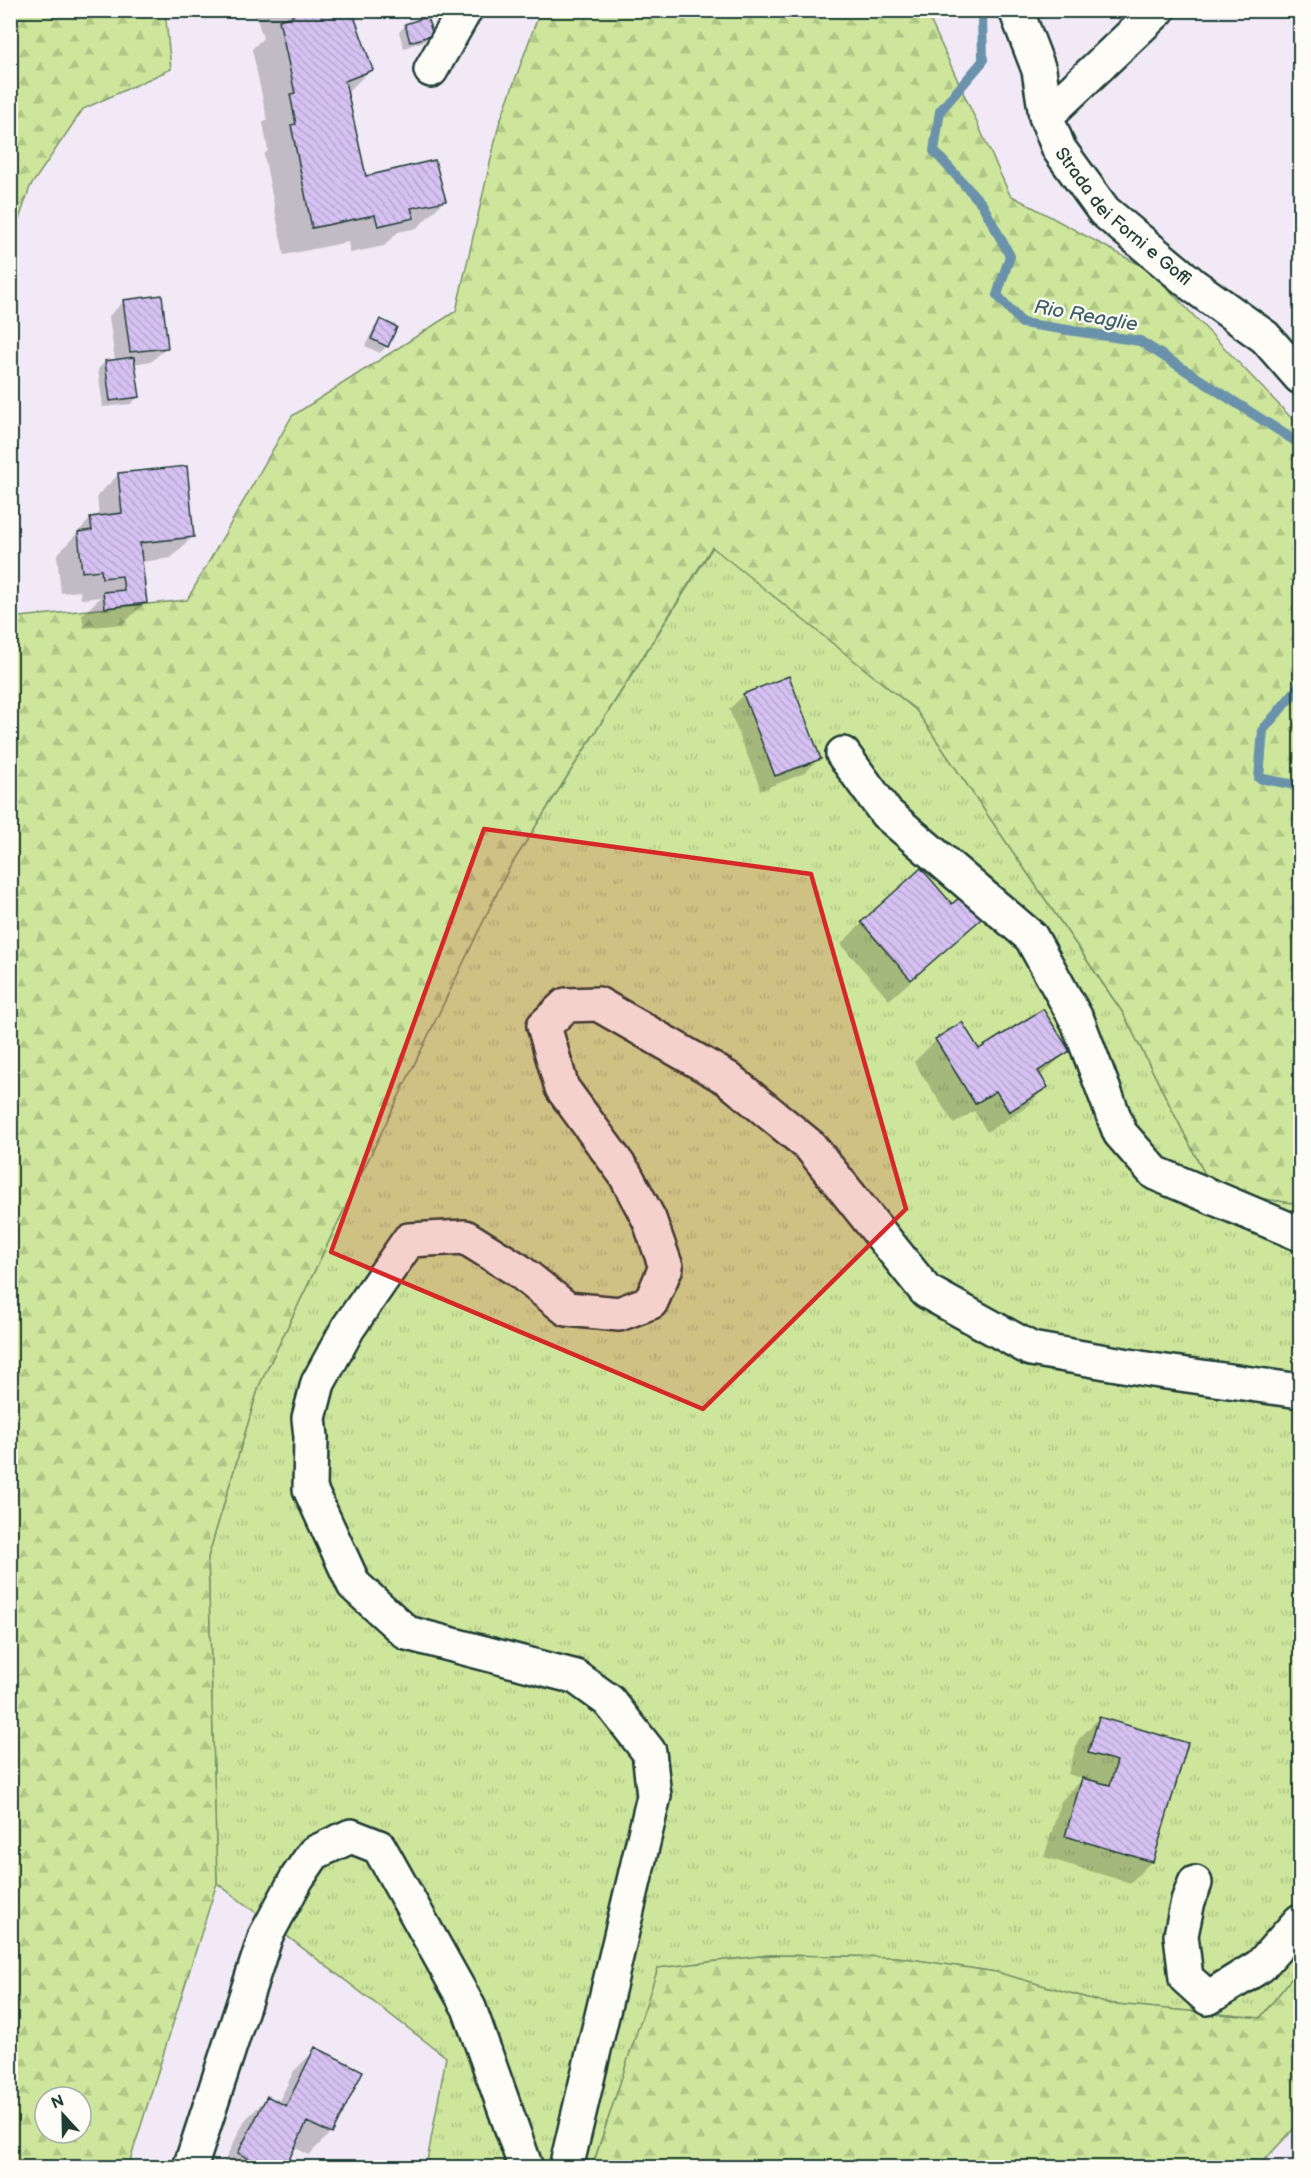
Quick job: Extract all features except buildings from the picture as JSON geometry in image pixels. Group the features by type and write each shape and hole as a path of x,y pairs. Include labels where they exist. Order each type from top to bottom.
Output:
{"street":[{"path":"431,70 465,10"},
{"name":"Strada dei Forni e Goffi","path":"1016,10 1039,70 1046,116 1059,149 1104,211 1194,286 1265,337 1300,377"},
{"path":"1046,116 1158,10"},
{"path":"843,754 886,813 1031,937 1078,1022 1120,1133 1155,1173 1300,1234"},
{"path":"566,2168 654,1796 649,1752 609,1701 576,1677 407,1633 354,1585 310,1489 309,1418 318,1383 348,1328 409,1240 465,1237 518,1270 567,1309 619,1314 651,1302 666,1267 649,1219 625,1174 562,1088 544,1026 566,1005 598,1004 727,1078 810,1146 926,1291 1031,1349 1152,1370 1300,1391"},
{"path":"190,2168 266,1935 297,1878 314,1853 351,1836 379,1847 468,2008 526,2168"},
{"path":"1196,1883 1188,1901 1181,1935 1184,1967 1186,1978 1208,1998 1260,1966 1300,1921"}],"highlighted area":[{"path":"484,829 811,874 906,1209 703,1409 331,1252"}],"green space":[{"path":"11,10 165,11 171,69 83,109 30,187 11,243"},
{"path":"540,11 926,11 1010,195 1151,271 1300,427 1300,1204 1214,1192 1123,1013 916,710 712,547 508,870 259,1386 208,1557 217,1883 128,2167 11,2167 10,618 187,600 292,416 456,311 499,124"},
{"path":"713,547 916,710 1123,1013 1214,1192 1300,1204 1300,1968 1260,2018 1105,2003 996,1972 897,1957 769,1955 659,1968 592,2167 426,2167 446,2057 217,1883 208,1557 259,1386 508,870"},
{"path":"769,1955 897,1957 996,1972 1105,2003 1260,2018 1300,1968 1300,2122 1258,2167 592,2168 658,1968"}],"waterway":[{"name":"Rio Reaglie","path":"980,10 982,13 983,61 940,111 934,151 982,204 1010,256 997,295 1022,323 1140,341 1300,444"},
{"name":"Rio Reaglie","path":"1300,682 1298,688 1263,730 1259,778 1300,786"}]}
